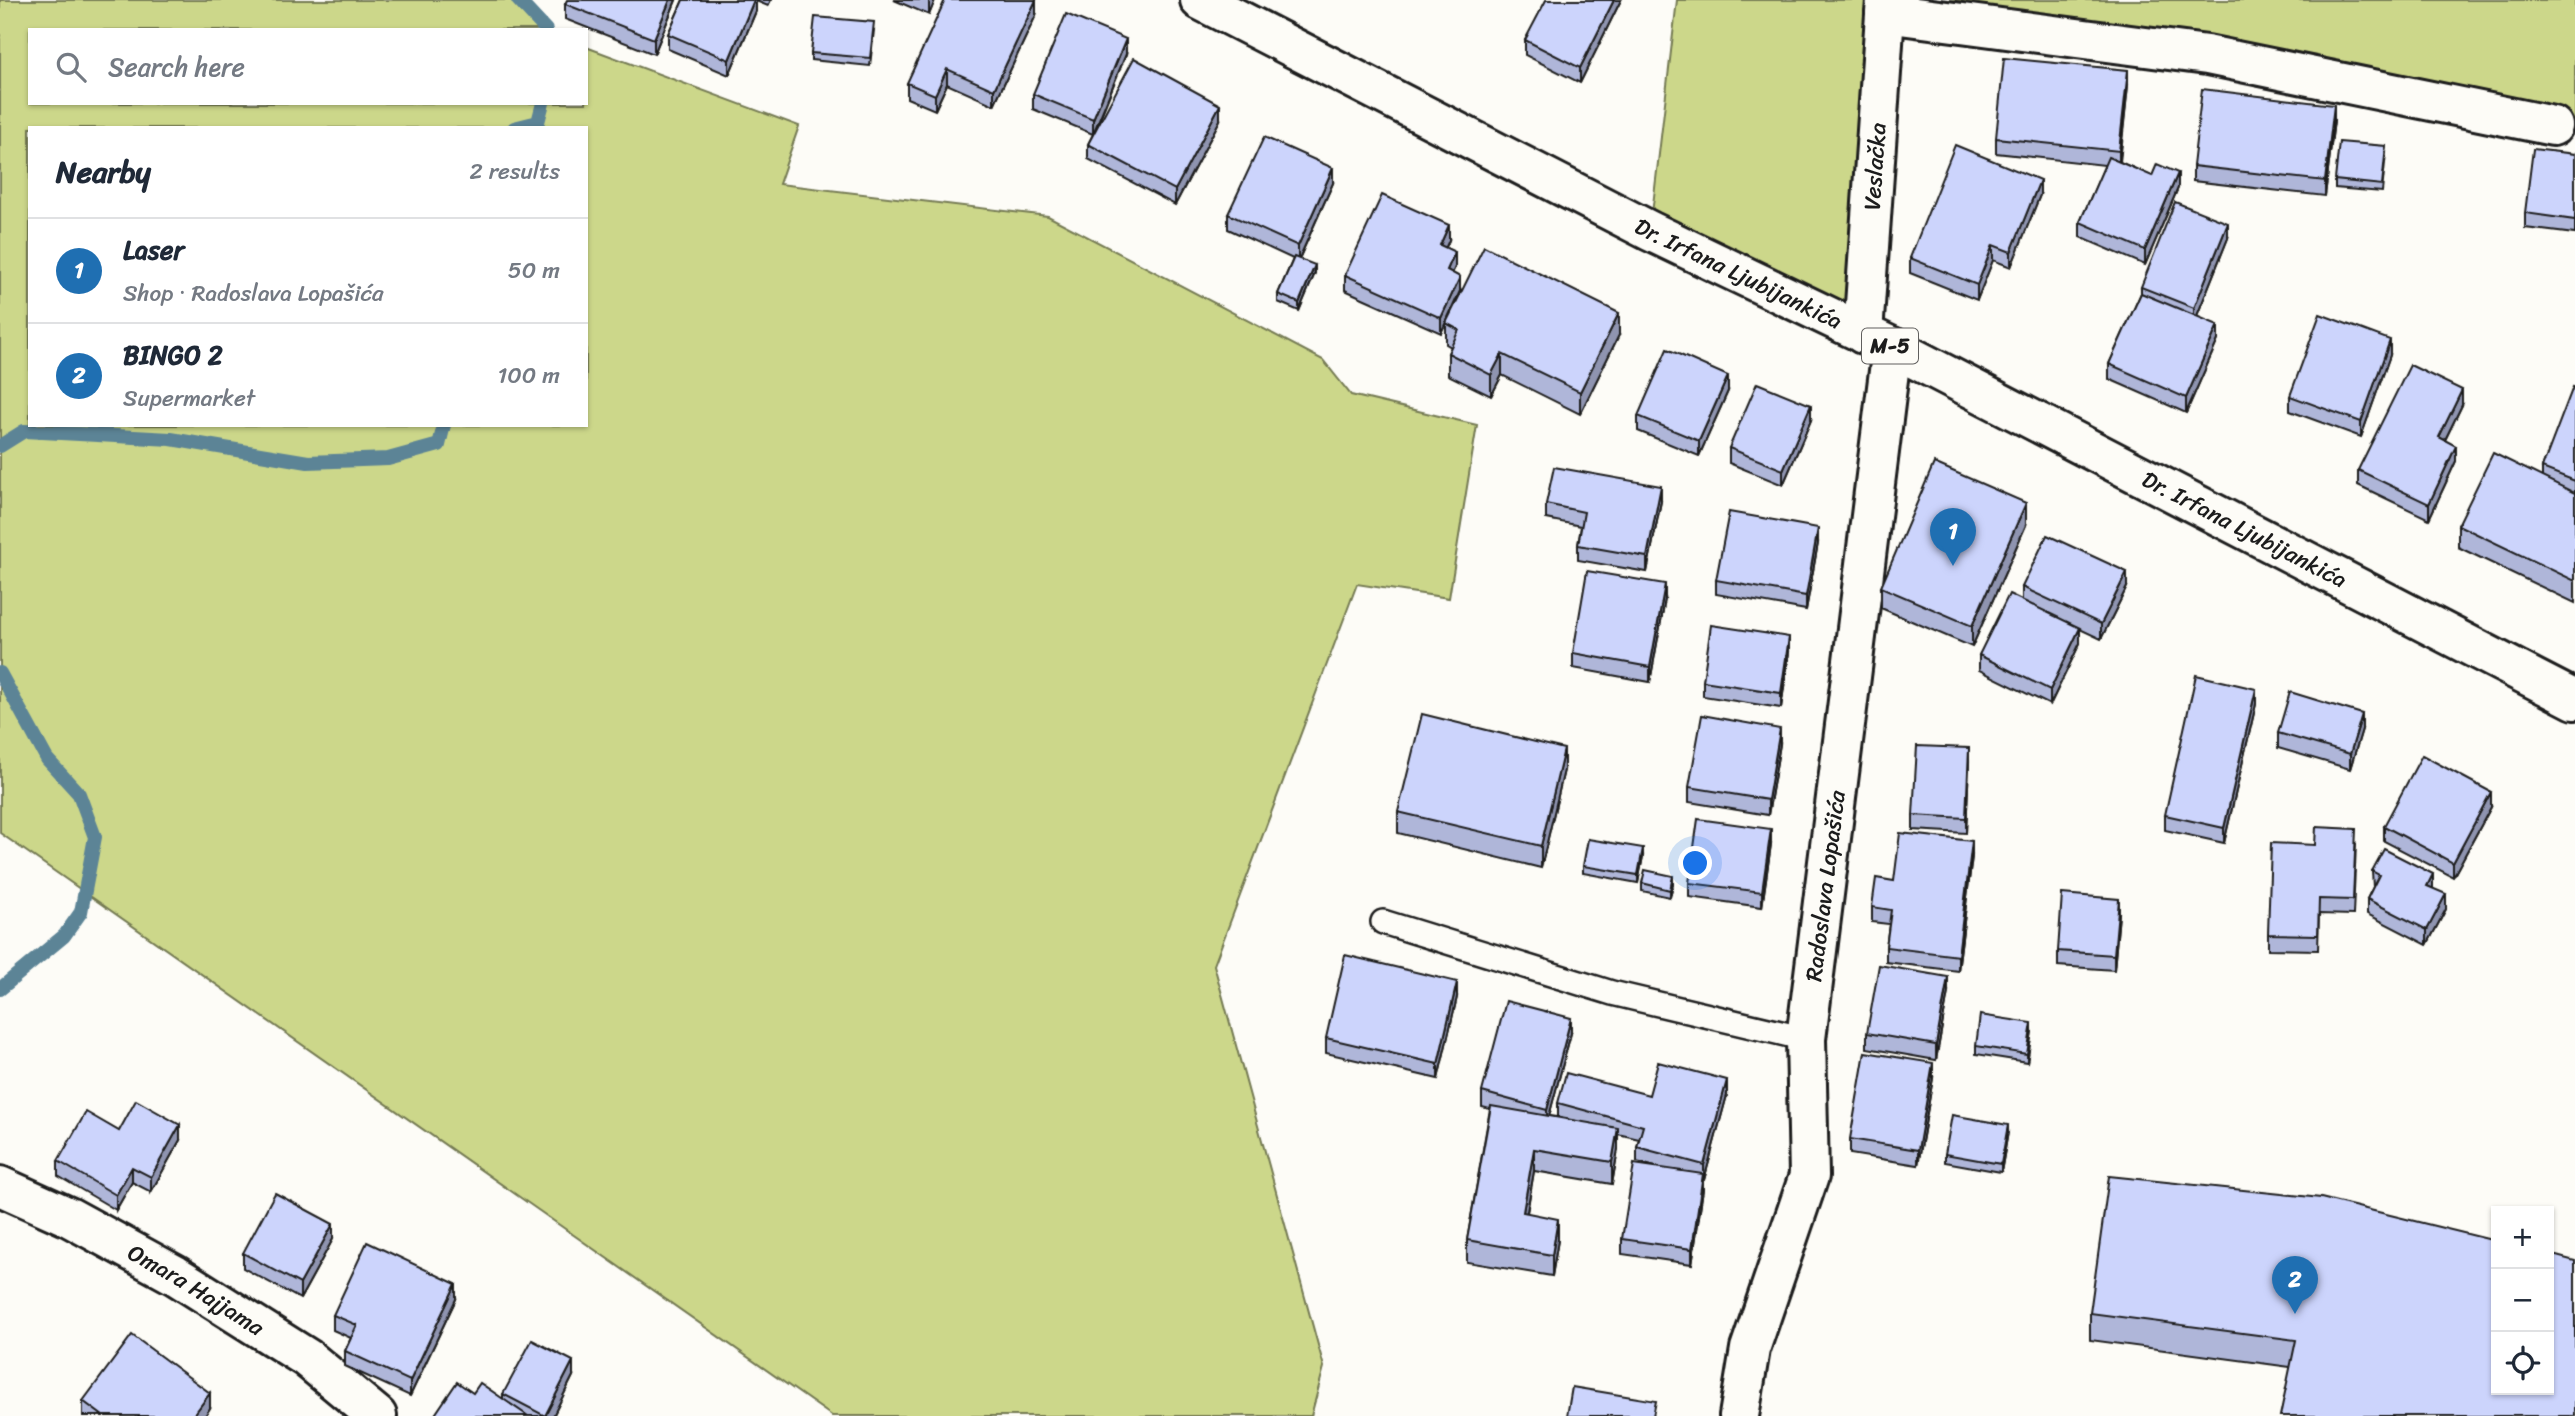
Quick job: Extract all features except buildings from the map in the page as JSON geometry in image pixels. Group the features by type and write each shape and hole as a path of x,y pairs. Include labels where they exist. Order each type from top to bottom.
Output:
{"street":[{"name":"Dr. Irfana Ljubijankića","path":"1200,0 1650,231 1877,340 2575,700"},
{"name":"Veslačka","path":"1877,340 1885,7"},
{"path":"1885,7 2207,55 2553,126"},
{"name":"Radoslava Lopašića","path":"1739,1416 1751,1349 1809,1176 1806,1039 1877,340"},
{"name":"Omara Hajjama","path":"0,1185 69,1217 174,1275 306,1358 377,1416"}],"lane":[{"path":"1383,922 1612,993 1806,1039"}],"green space":[{"path":"0,0 518,0 544,28 28,28 28,105 588,105 588,48 799,126 779,184 1048,216 1323,360 1351,395 1477,425 1449,598 1357,584 1214,965 1324,1367 1311,1416 832,1416 0,833"},
{"path":"1677,0 2575,0 2575,128 1886,13 1863,334 1650,231"}],"waterway":[{"path":"518,0 544,28"},
{"path":"522,126 538,122 542,105"},
{"path":"0,446 24,431 171,439 308,462 388,459 439,445 444,427"},
{"path":"0,673 47,759 79,794 95,837 81,912 64,936 0,989"}],"place":[{"name":"Laser","path":"1953,566"},
{"name":"BINGO 2","path":"2295,1314"}]}
